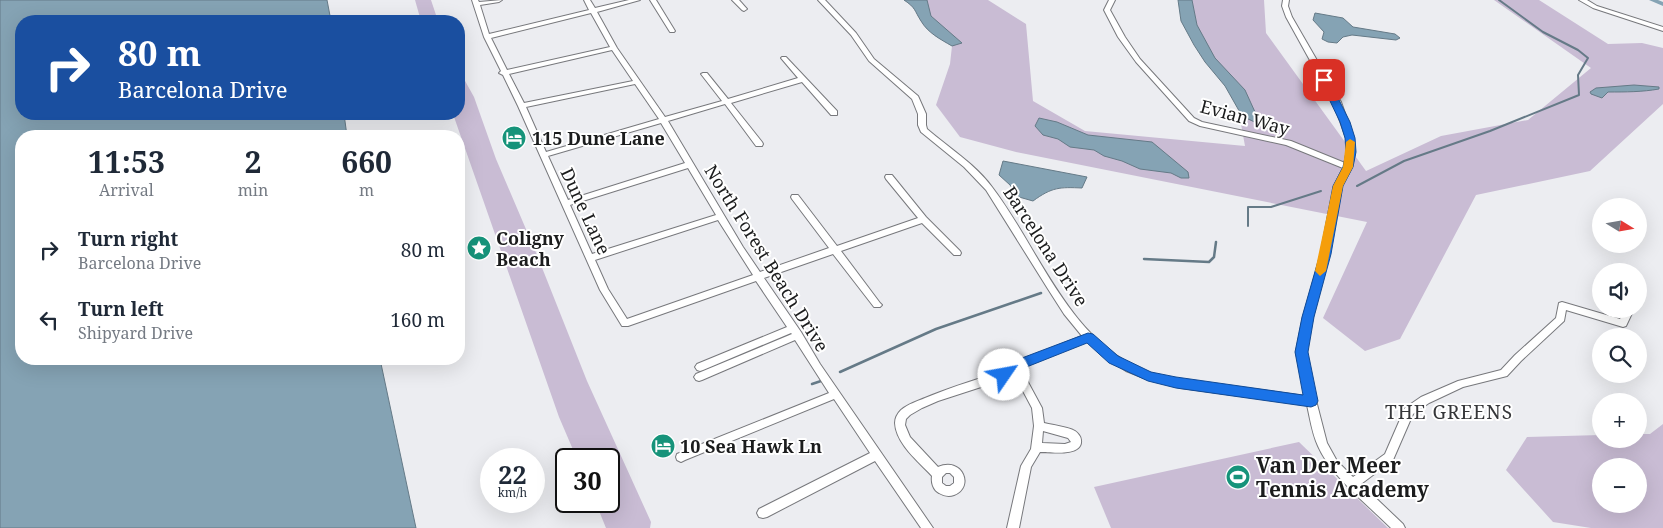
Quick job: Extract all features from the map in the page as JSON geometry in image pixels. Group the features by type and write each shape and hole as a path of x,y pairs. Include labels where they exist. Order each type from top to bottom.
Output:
{"street":[{"path":"476,2 498,0"},
{"name":"North Forest Beach Drive","path":"587,0 614,48 664,121 758,277 796,331 817,367 928,528"},
{"path":"487,37 593,9 637,0"},
{"path":"653,0 672,31"},
{"path":"735,0 744,9"},
{"name":"Barcelona Drive","path":"821,0 854,34 871,60 915,98 922,114 924,130 988,186 1070,314 1088,337 1114,359 1148,376 1176,383 1311,401"},
{"name":"Evian Way","path":"1112,0 1107,10 1119,35 1133,52 1138,62 1164,91 1180,105 1188,117 1200,124 1288,143 1348,167"},
{"path":"1286,0 1285,6 1289,17 1337,102 1350,138 1351,152 1348,167 1338,186 1325,254 1308,317 1301,352 1311,401 1322,444 1333,464 1400,528"},
{"path":"1582,0 1663,29"},
{"name":"Dune Lane","path":"476,2 487,37 503,73 522,106 564,204 591,258 604,290 625,324 758,277"},
{"path":"503,73 614,48"},
{"path":"784,58 834,113"},
{"path":"706,74 726,103 759,144"},
{"path":"544,155 803,79"},
{"path":"522,106 636,82"},
{"path":"564,204 689,165"},
{"path":"889,177 922,219 957,253"},
{"path":"795,197 877,305"},
{"path":"591,258 721,216"},
{"path":"758,277 922,219"},
{"path":"1352,484 1389,457 1409,411 1425,400 1461,384 1504,373 1561,320 1562,305 1592,314"},
{"path":"1606,318 1623,323 1625,318"},
{"path":"699,372 796,331"},
{"path":"1013,528 1026,466 1037,447 1040,426 1037,408 1018,371 1018,365 1088,337"},
{"path":"937,474 907,442 900,426 901,416 913,407 961,388 1018,371"},
{"path":"681,457 836,394"},
{"path":"1037,447 1066,449 1076,444 1076,439 1071,434 1040,426"},
{"path":"763,514 877,455"}],"shaded area":[{"path":"415,0 431,0 436,15 419,15"},
{"path":"904,0 988,0 1026,24 1033,101 1085,131 1245,146 1241,124 1243,104 1188,31 1184,0 1264,0 1266,33 1366,171 1441,136 1528,120 1591,68 1494,0 1539,0 1608,44 1642,43 1663,48 1663,104 1590,171 1476,195 1400,339 1365,351 1323,318 1367,222 1016,152 960,137 936,105 950,64 952,46 927,29 913,7"},
{"path":"465,81 474,97 496,159 537,255 587,381 617,448 572,448 559,417 465,148 465,130 459,130 455,120 465,120"},
{"path":"1663,424 1663,528 1591,528 1553,522 1506,470 1527,437 1592,435 1592,448 1647,448 1647,434 1650,434"},
{"name":"Van Der Meer Tennis Academy","path":"1299,442 1388,528 1111,528 1094,487"},
{"path":"620,454 651,522 650,528 606,528 600,513 620,513"}],"water":[{"path":"0,0 327,0 330,15 15,15 15,120 345,120 346,130 15,130 15,365 381,365 416,528 0,528"},
{"path":"904,0 927,0 931,16 962,43 952,46 935,35 927,29 913,7"},
{"path":"1178,0 1192,0 1197,25 1215,58 1245,90 1255,112 1267,120 1269,129 1242,116 1225,86 1194,45 1181,21"},
{"path":"1315,13 1343,18 1353,27 1395,34 1400,38 1396,40 1352,35 1343,37 1337,43 1328,42 1322,39 1324,32 1313,20"},
{"path":"1634,85 1659,87 1659,89 1608,92 1602,98 1590,92 1596,88"},
{"path":"1039,118 1057,122 1088,135 1152,142 1188,172 1189,178 1181,178 1171,173 1140,169 1104,156 1094,150 1070,147 1058,139 1043,135 1035,126"},
{"path":"1003,161 1087,177 1082,188 1056,189 1033,201 1019,197 999,175"}],"waterway":[{"path":"1357,186 1404,161 1490,131 1579,95 1578,75 1588,58 1578,50 1543,32 1499,0"},
{"path":"1652,0 1663,4"},
{"path":"1248,226 1248,207 1271,207 1321,191"},
{"path":"1144,259 1209,262 1214,257 1216,242"},
{"path":"840,372 936,329 1041,293"},
{"path":"812,384 821,381"}],"slow traffic":[{"path":"1320,271 1338,186 1348,167 1351,152 1350,142"}],"place":[{"name":"115 Dune Lane","path":"514,138"},
{"name":"Coligny Beach","path":"479,248"},
{"name":"10 Sea Hawk Ln","path":"663,446"},
{"name":"Van Der Meer Tennis Academy","path":"1238,477"}],"district":[{"name":"THE GREENS","path":"1449,412"}],"route":[{"path":"1004,375 1018,371 1018,365 1088,337 1114,359 1130,369 1148,376 1176,383 1311,401 1301,352 1308,317 1325,254 1338,186 1348,167 1351,152 1350,138 1345,122 1337,102 1324,80"}]}
